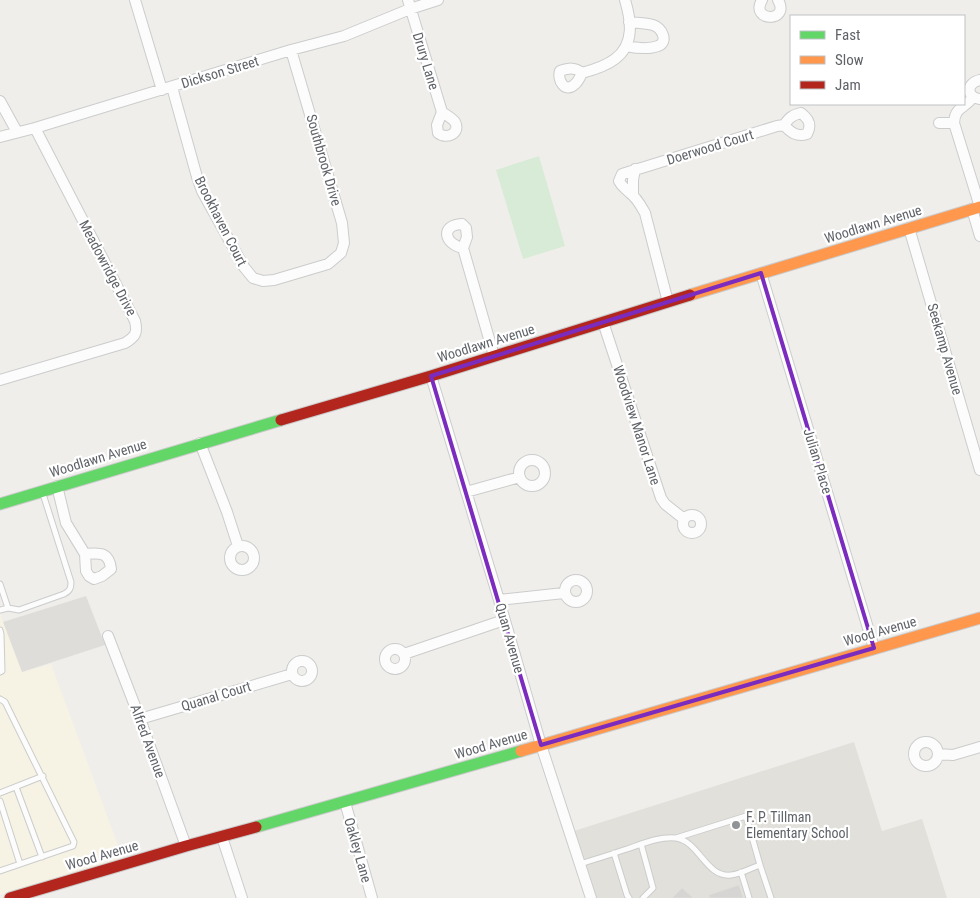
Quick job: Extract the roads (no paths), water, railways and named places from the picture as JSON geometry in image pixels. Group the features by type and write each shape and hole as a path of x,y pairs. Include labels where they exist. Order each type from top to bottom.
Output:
{"street":[{"name":"Brookhaven Court","path":"135,0 202,191 244,268 253,278 263,281 274,280 328,264"},
{"name":"Dickson Street","path":"0,137 344,36 409,4 438,0"},
{"path":"582,73 598,68 615,59 625,48 631,30 625,0"},
{"path":"762,0 760,4 761,12 770,18 779,13 781,7 778,0"},
{"name":"Drury Lane","path":"409,4 442,112"},
{"path":"626,46 650,48 659,46 663,42 664,36 660,29 653,25 629,22"},
{"name":"Southbrook Drive","path":"291,50 342,223 344,242 341,253 328,264"},
{"path":"965,104 977,98 970,92 970,86 974,81 980,80"},
{"path":"0,101 17,132"},
{"path":"964,105 956,112 954,123 977,207 980,236"},
{"path":"939,123 954,123"},
{"name":"Doerwood Court","path":"668,302 645,213 633,195 622,187 619,181 622,174 784,125"},
{"name":"Meadowridge Drive","path":"0,380 126,343 134,338 137,328 35,128"},
{"path":"633,195 635,169"},
{"name":"Woodlawn Avenue","path":"0,504 200,443 431,376 977,207"},
{"name":"Seekamp Avenue","path":"909,228 980,470"},
{"path":"463,248 494,356"},
{"name":"Julian Place","path":"761,273 874,648"},
{"name":"Woodview Manor Lane","path":"603,322 660,498 684,519"},
{"name":"Quan Avenue","path":"431,376 541,745 591,898"},
{"path":"200,443 238,546"},
{"path":"466,492 520,476"},
{"path":"57,486 66,523 85,554"},
{"path":"499,600 564,593"},
{"name":"Wood Avenue","path":"10,898 980,618"},
{"path":"404,654 504,620"},
{"name":"Alfred Avenue","path":"108,636 186,846"},
{"name":"Quanal Court","path":"140,719 292,674"},
{"path":"938,754 953,755 980,747"},
{"name":"Oakley Lane","path":"345,802 372,898"},
{"path":"222,837 242,898"}],"lane":[{"path":"0,610 8,608 20,610 64,594 71,588 71,582 42,491"},
{"path":"0,584 8,608"},
{"path":"0,630 2,671 0,672"},
{"path":"0,699 5,702 74,842 73,846 0,871"},
{"path":"0,793 43,776"},
{"path":"16,787 42,857"},
{"path":"0,802 20,864"},
{"path":"580,864 641,844 676,838 746,816 771,898"},
{"path":"676,838 686,842 713,870 721,874 732,875 760,865"},
{"path":"641,844 653,888 643,898"},
{"path":"614,853 629,898"},
{"path":"741,872 749,898"}],"place":[{"name":"F. P. Tillman Elementary School","path":"736,825"}]}
